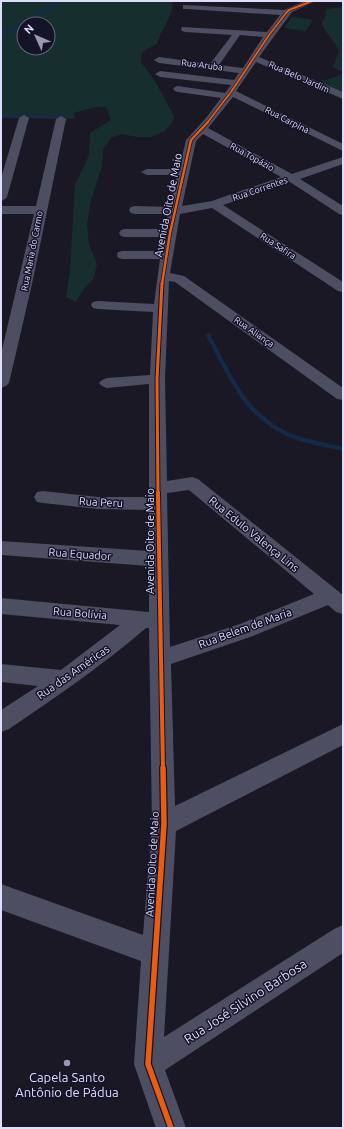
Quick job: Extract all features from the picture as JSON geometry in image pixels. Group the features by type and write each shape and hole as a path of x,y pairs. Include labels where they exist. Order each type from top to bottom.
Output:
{"street":[{"path":"185,29 238,32 312,1"},
{"path":"186,7 282,14"},
{"name":"Avenida Oito de Maio","path":"171,1128 148,1064 164,824 160,659 150,620 159,559 157,379 163,276 170,233 176,211 189,145 194,136 202,129 240,80 282,14"},
{"path":"213,66 238,32"},
{"name":"Rua Aruba","path":"159,60 213,66 240,80"},
{"path":"160,74 240,80"},
{"path":"178,89 240,80"},
{"name":"Rua Belo Jardim","path":"240,80 343,96"},
{"name":"Rua Carpina","path":"240,80 343,148"},
{"path":"1,197 24,118"},
{"name":"Rua Maria do Carmo","path":"1,383 20,308 40,210 61,119"},
{"name":"Rua Topázio","path":"202,129 291,178 343,211"},
{"name":"Rua Correntes","path":"136,210 176,211 214,204 343,160"},
{"path":"146,172 184,172"},
{"name":"Rua Safira","path":"214,204 343,288"},
{"path":"1,210 40,210"},
{"path":"125,232 170,233"},
{"path":"123,255 167,255"},
{"name":"Rua Aliança","path":"163,276 179,279 343,396"},
{"path":"98,305 160,308"},
{"path":"106,382 157,379"},
{"name":"Rua Edulo Valença Lins","path":"159,496 192,483 336,601"},
{"name":"Rua Peru","path":"43,497 98,503 159,496"},
{"name":"Rua Equador","path":"1,548 159,559"},
{"name":"Rua Belem de Maria","path":"160,659 336,601"},
{"name":"Rua Bolívia","path":"1,606 150,620"},
{"name":"Rua das Américas","path":"1,722 119,639 150,620"},
{"path":"1,673 64,679"},
{"path":"164,824 343,734"},
{"path":"1,897 155,953"},
{"name":"Rua José Silvino Barbosa","path":"148,1064 343,938"}],"green space":[{"path":"1,1 173,1 169,18 157,44 142,52 141,62 155,81 174,116 173,122 165,131 152,137 137,137 121,134 111,138 103,149 102,166 91,200 87,224 89,244 97,264 94,278 81,293 76,302 66,297 70,270 75,184 89,155 90,133 111,120 106,107 95,107 74,113 75,118 1,118"},
{"path":"343,7 343,72 333,67 339,51 322,22 325,17 326,9"},
{"path":"292,17 313,20 306,31 284,28"},
{"path":"343,73 343,93 317,81 331,79"}],"waterway":[{"path":"1,34 25,23 61,1"},
{"path":"1,116 65,116"},
{"path":"208,335 239,392 259,416 272,426 287,434 307,441 343,449"}],"cycle path":[{"path":"171,1128 148,1064 164,824 159,621 157,379 161,292 170,233 191,140 210,120 231,92 269,35 286,13 289,10 312,1"}],"place":[{"name":"Capela Santo Antônio de Pádua","path":"67,1063"}]}
